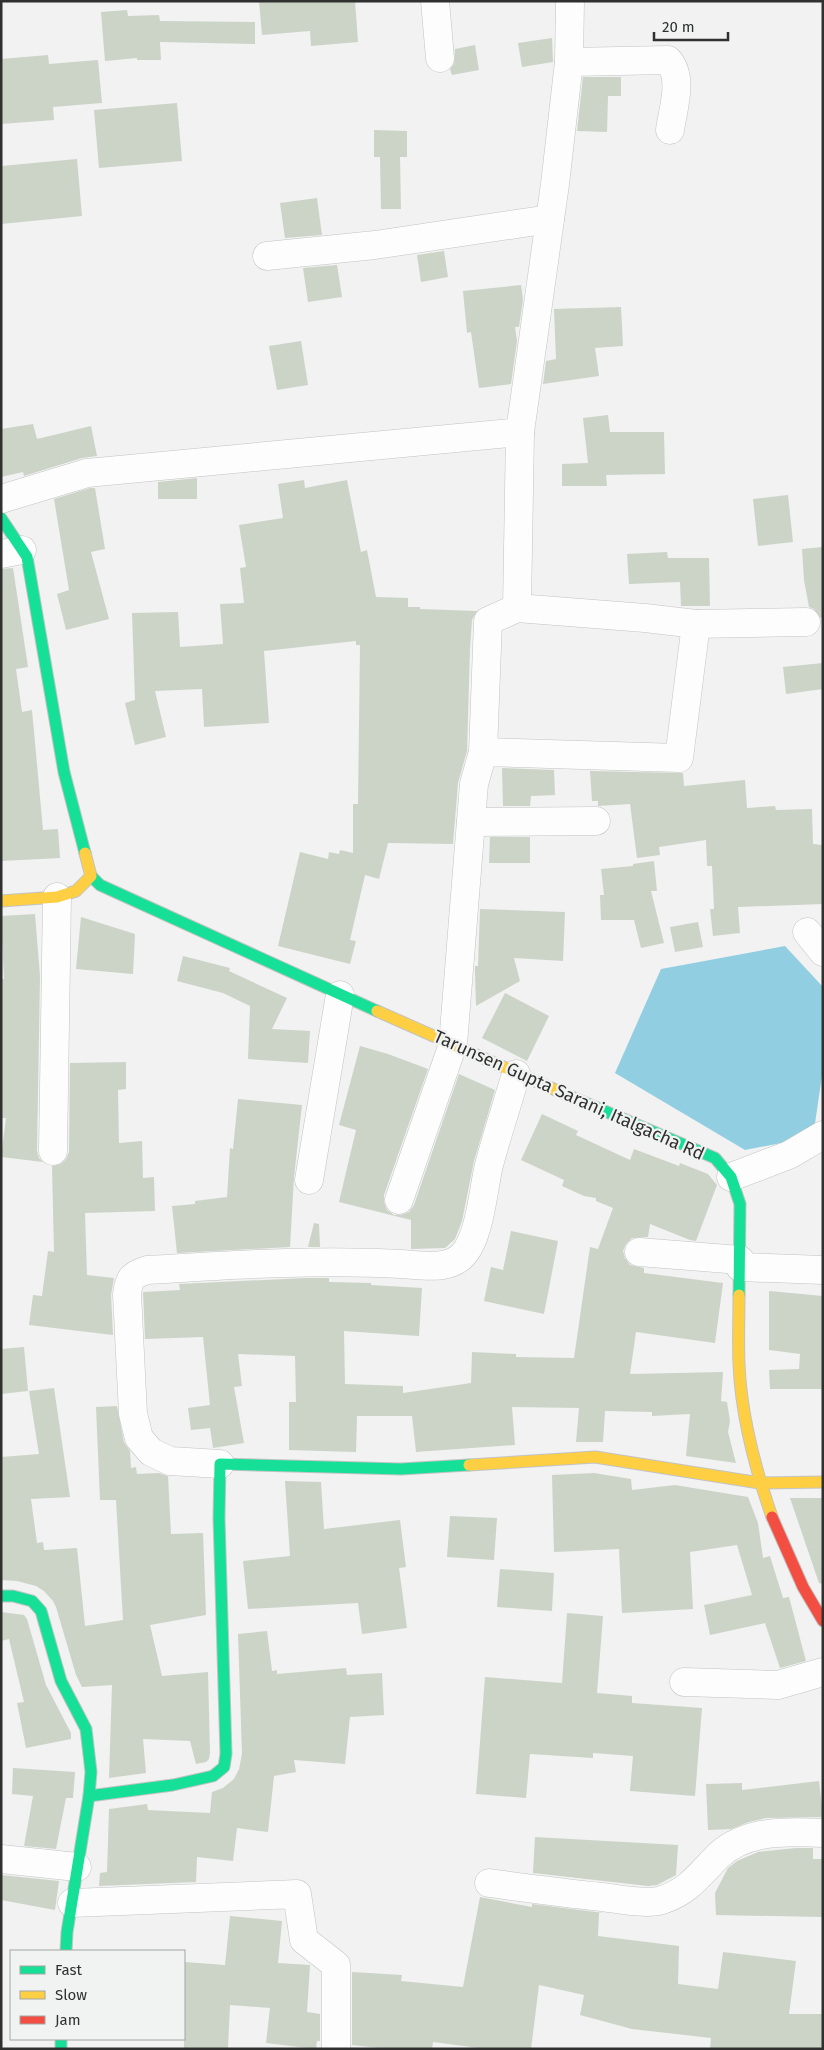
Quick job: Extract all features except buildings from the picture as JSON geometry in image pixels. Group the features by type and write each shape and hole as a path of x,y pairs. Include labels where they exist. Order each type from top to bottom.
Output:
{"street":[{"path":"435,1 440,58"},
{"path":"517,608 520,432 550,219 569,62 570,1"},
{"path":"569,62 668,60 674,67 677,80 670,130"},
{"path":"267,256 375,245 550,219"},
{"path":"1,499 87,473 520,432"},
{"path":"1,518 11,552 27,557 64,772 91,876 76,891 57,897 1,901"},
{"path":"399,1200 453,1044 474,784 483,752 488,621 517,608 696,624 806,622"},
{"path":"483,752 679,758 696,624"},
{"path":"471,822 596,821"},
{"name":"Tarunsen Gupta Sarani, Italgacha Rd","path":"91,876 100,885 125,897 340,995 453,1044 516,1074 714,1158 731,1177 740,1204 738,1296 740,1365 746,1426 760,1483 780,1538 802,1587 823,1621"},
{"path":"53,1151 57,897"},
{"path":"309,1180 340,995"},
{"path":"516,1074 489,1167 472,1242 463,1255 455,1262 431,1266 360,1261 291,1262 147,1270 128,1281 132,1414 139,1438 150,1452 170,1461 401,1469 595,1457 760,1483 823,1482"},
{"path":"731,1177 790,1155 823,1135"},
{"path":"639,1252 740,1264 823,1270"},
{"path":"89,1796 173,1785 213,1776 224,1767 226,1754 220,1464"},
{"path":"1,1596 13,1596 32,1601 41,1611 61,1680 86,1729 91,1772 89,1796 66,1950"},
{"path":"684,1682 778,1685 823,1672"},
{"path":"489,1883 627,1900 660,1901 682,1892 700,1877 719,1855 736,1843 760,1835 794,1831 823,1833"},
{"path":"1,1859 77,1867"},
{"path":"72,1903 297,1894 304,1940 336,1965 336,2049"}],"water":[{"path":"785,946 823,987 823,1069 813,1137 745,1150 615,1073 661,969"}],"traffic: fast":[{"path":"1,518 27,557 64,772 85,853"},
{"path":"91,876 100,885 377,1011"},
{"path":"567,1095 715,1158 731,1177 740,1204 739,1295"},
{"path":"89,1796 173,1785 213,1776 224,1767 226,1754 219,1518 220,1464 401,1469 469,1465"},
{"path":"1,1596 13,1596 32,1601 41,1611 61,1681 86,1729 91,1772 89,1796 67,1932 66,1950"},
{"path":"61,2040 61,2049"}],"traffic: slow":[{"path":"1,901 57,897 76,891 91,876 85,853"},
{"path":"377,1011 567,1095"},
{"path":"739,1295 740,1383 755,1461 772,1517"},
{"path":"469,1465 595,1457 760,1483 823,1482"}],"traffic: jam":[{"path":"772,1517 803,1587 823,1621"}]}
